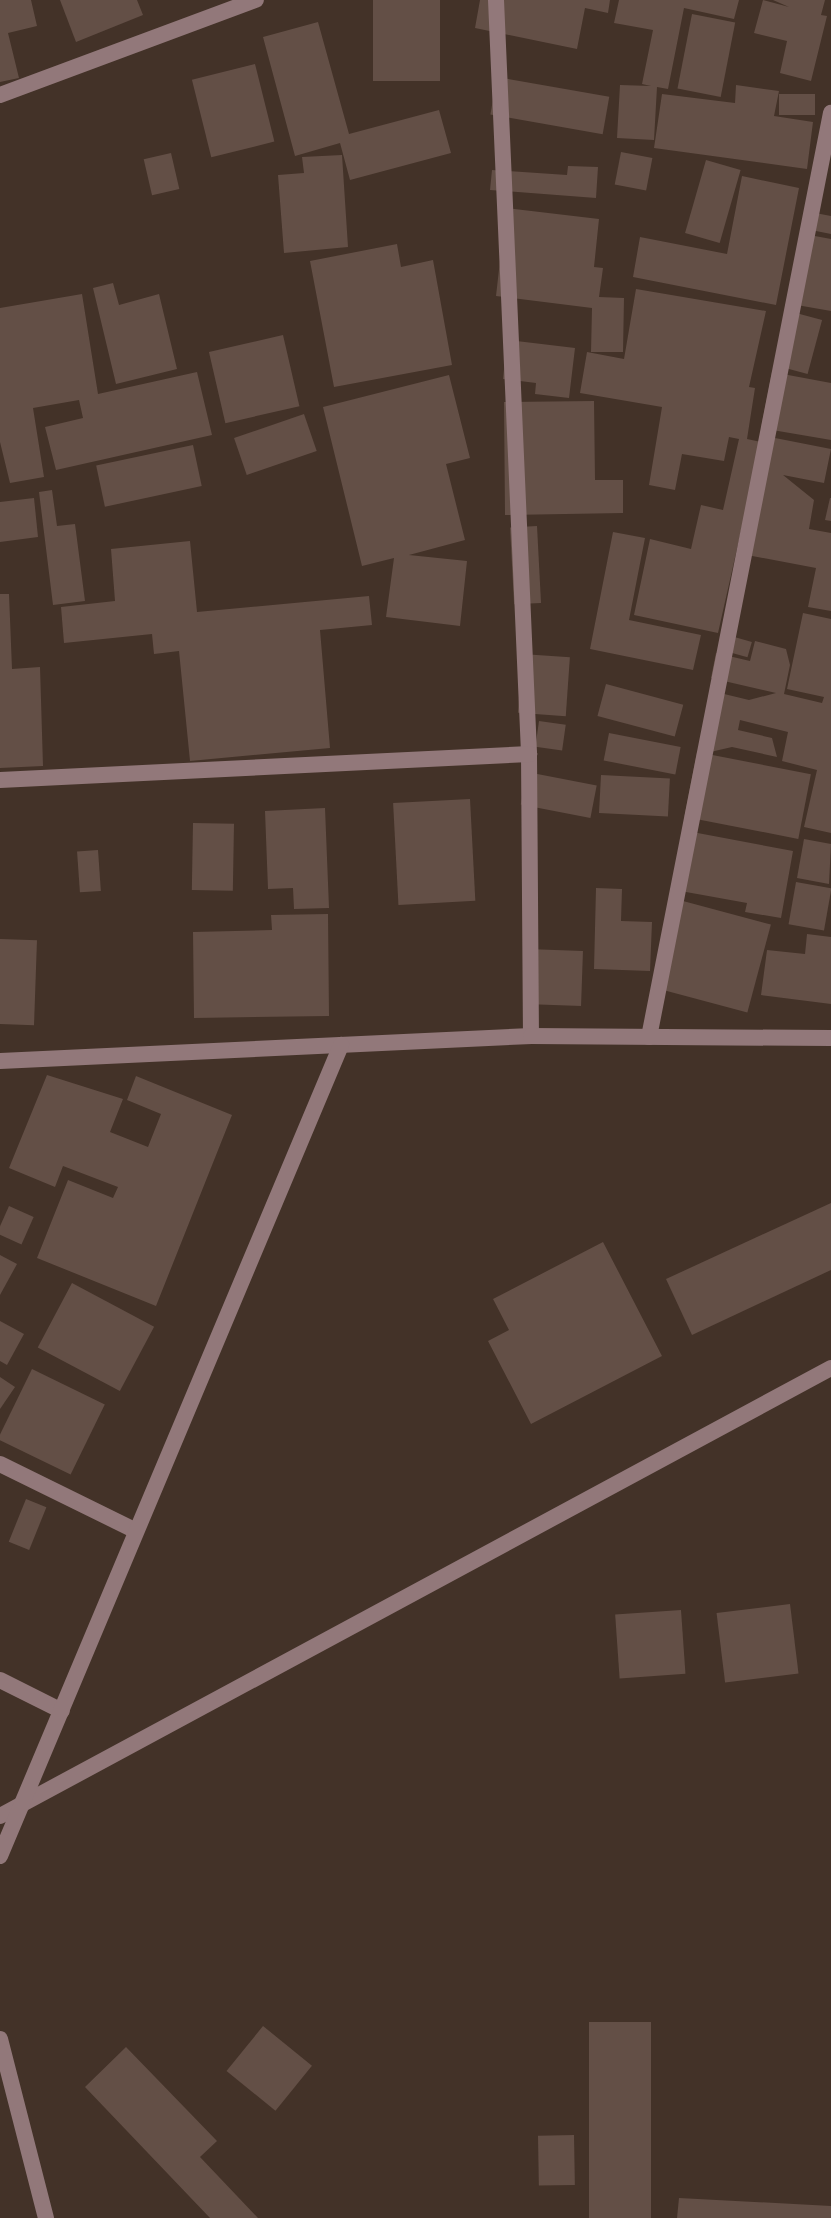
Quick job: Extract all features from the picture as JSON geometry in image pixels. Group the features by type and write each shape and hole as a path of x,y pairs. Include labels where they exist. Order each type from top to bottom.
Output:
{"street":[{"path":"0,95 256,0"},
{"path":"496,0 529,754 531,1036"},
{"path":"649,1037 831,113"},
{"path":"0,780 529,754"},
{"path":"0,1061 531,1036 831,1038"},
{"path":"0,1856 26,1801 134,1530 341,1045"},
{"path":"0,1816 831,1368"},
{"path":"0,1464 134,1530"},
{"path":"0,1680 62,1711"},
{"path":"0,2039 46,2218"}],"building":[{"path":"0,0 31,0 37,26 8,33 19,78 0,82"},
{"path":"60,0 137,0 143,15 76,42"},
{"path":"373,0 440,0 440,81 373,81"},
{"path":"480,0 610,0 608,13 585,8 577,49 475,28"},
{"path":"619,0 739,0 734,19 684,8 668,89 657,87 654,140 617,138 620,85 651,86 642,84 653,30 614,23"},
{"path":"763,0 789,7 773,0 825,0 821,15 827,16 811,81 780,73 787,41 754,33"},
{"path":"692,14 735,22 721,97 677,89"},
{"path":"318,22 349,134 439,110 451,153 350,180 340,143 295,156 263,37"},
{"path":"255,64 274,142 211,157 192,80"},
{"path":"497,77 609,97 603,134 490,114"},
{"path":"736,85 779,91 774,116 813,122 807,169 654,148 662,94 735,103"},
{"path":"779,94 815,94 815,115 779,115"},
{"path":"621,152 652,158 646,190 615,184"},
{"path":"171,153 179,189 152,195 144,159"},
{"path":"342,155 348,247 284,253 278,175 304,173 302,157"},
{"path":"706,160 741,170 720,243 685,233"},
{"path":"568,166 598,167 596,198 490,190 492,170 567,175"},
{"path":"742,176 799,188 776,305 633,277 640,237 727,254"},
{"path":"506,208 599,219 594,267 603,268 599,297 624,298 623,352 591,352 592,308 496,296"},
{"path":"810,212 831,216 831,234 806,229"},
{"path":"804,234 831,239 831,311 791,304"},
{"path":"397,244 401,267 433,260 452,365 334,387 310,261"},
{"path":"113,283 119,305 159,294 177,369 116,384 93,288"},
{"path":"636,289 766,311 749,387 755,388 747,439 761,442 718,633 634,615 650,539 691,549 701,505 723,510 739,439 729,437 724,461 682,454 675,490 649,485 662,407 580,393 587,352 624,359"},
{"path":"82,294 98,394 197,372 212,435 56,470 45,427 83,418 79,400 33,408 44,477 10,483 0,442 0,308"},
{"path":"796,313 822,320 808,374 782,367"},
{"path":"283,335 299,406 225,423 209,352"},
{"path":"507,340 575,348 569,398 535,394 536,383 503,379"},
{"path":"772,372 831,383 831,440 761,428"},
{"path":"449,375 470,458 446,464 465,540 409,555 467,561 460,626 386,617 394,558 362,566 323,407"},
{"path":"594,401 595,480 623,480 623,513 505,515 504,402"},
{"path":"304,414 317,451 247,475 234,438"},
{"path":"770,437 831,449 824,483 783,475 814,500 809,529 831,533 831,611 808,607 816,568 747,555"},
{"path":"193,445 202,486 105,507 96,466"},
{"path":"52,490 57,526 75,524 85,601 53,605 39,492"},
{"path":"34,498 38,537 0,542 0,502"},
{"path":"831,498 831,521 825,520"},
{"path":"537,526 541,603 514,604 510,527"},
{"path":"613,532 645,538 629,620 701,635 693,670 590,649"},
{"path":"190,541 197,612 369,596 372,625 320,630 330,748 190,761 179,651 154,654 152,634 64,643 61,607 115,601 111,549"},
{"path":"0,594 9,594 12,669 40,667 43,766 0,768"},
{"path":"803,613 831,619 831,833 804,827 817,770 782,761 788,732 740,720 738,730 772,738 777,757 732,747 706,753 720,693 749,700 776,693 711,678 716,653 750,661 755,641 786,649 790,665 784,694 822,703 824,697 787,689"},
{"path":"724,634 752,642 747,657 720,649"},
{"path":"522,654 570,657 566,716 518,713"},
{"path":"606,684 683,705 675,737 597,716"},
{"path":"539,721 566,725 562,751 535,747"},
{"path":"609,733 681,747 675,774 604,760"},
{"path":"697,752 811,774 798,839 684,817"},
{"path":"527,772 597,786 590,818 521,804"},
{"path":"601,775 670,779 668,817 599,813"},
{"path":"470,799 475,901 398,905 393,803"},
{"path":"325,808 329,908 294,909 293,888 268,889 265,811"},
{"path":"193,823 234,824 233,891 192,890"},
{"path":"687,831 793,851 781,918 745,912 747,903 675,890"},
{"path":"804,839 831,844 829,884 797,878"},
{"path":"98,850 101,891 80,892 77,851"},
{"path":"796,882 831,888 824,931 789,924"},
{"path":"596,888 622,889 621,921 652,922 650,971 594,969"},
{"path":"683,901 771,925 747,1012 659,989"},
{"path":"328,914 329,1016 194,1018 193,932 272,930 271,915"},
{"path":"807,934 831,937 831,1004 761,995 767,950 805,954"},
{"path":"0,939 37,940 34,1025 0,1024"},
{"path":"527,949 583,951 581,1006 525,1004"},
{"path":"47,1075 123,1099 110,1132 148,1147 161,1114 127,1100 136,1076 232,1115 156,1306 37,1258 68,1180 113,1198 118,1187 63,1166 55,1187 9,1168"},
{"path":"831,1203 831,1270 692,1335 666,1279"},
{"path":"9,1206 34,1217 21,1244 0,1235 0,1226"},
{"path":"603,1242 662,1356 531,1424 488,1341 509,1330 493,1299"},
{"path":"0,1255 17,1264 0,1295"},
{"path":"72,1283 154,1327 120,1391 38,1347"},
{"path":"0,1321 24,1334 7,1365 0,1361"},
{"path":"32,1369 105,1405 71,1475 0,1440"},
{"path":"0,1377 15,1387 0,1409"},
{"path":"26,1499 46,1507 29,1550 9,1542"},
{"path":"790,1604 799,1673 725,1682 717,1613"},
{"path":"681,1610 685,1674 620,1678 615,1615"},
{"path":"589,2022 651,2022 651,2218 589,2218"},
{"path":"263,2026 312,2066 275,2111 226,2071"},
{"path":"126,2047 217,2141 200,2157 258,2218 210,2218 85,2087"},
{"path":"574,2135 575,2185 539,2186 538,2136"},
{"path":"679,2198 831,2206 831,2218 677,2218"}]}
